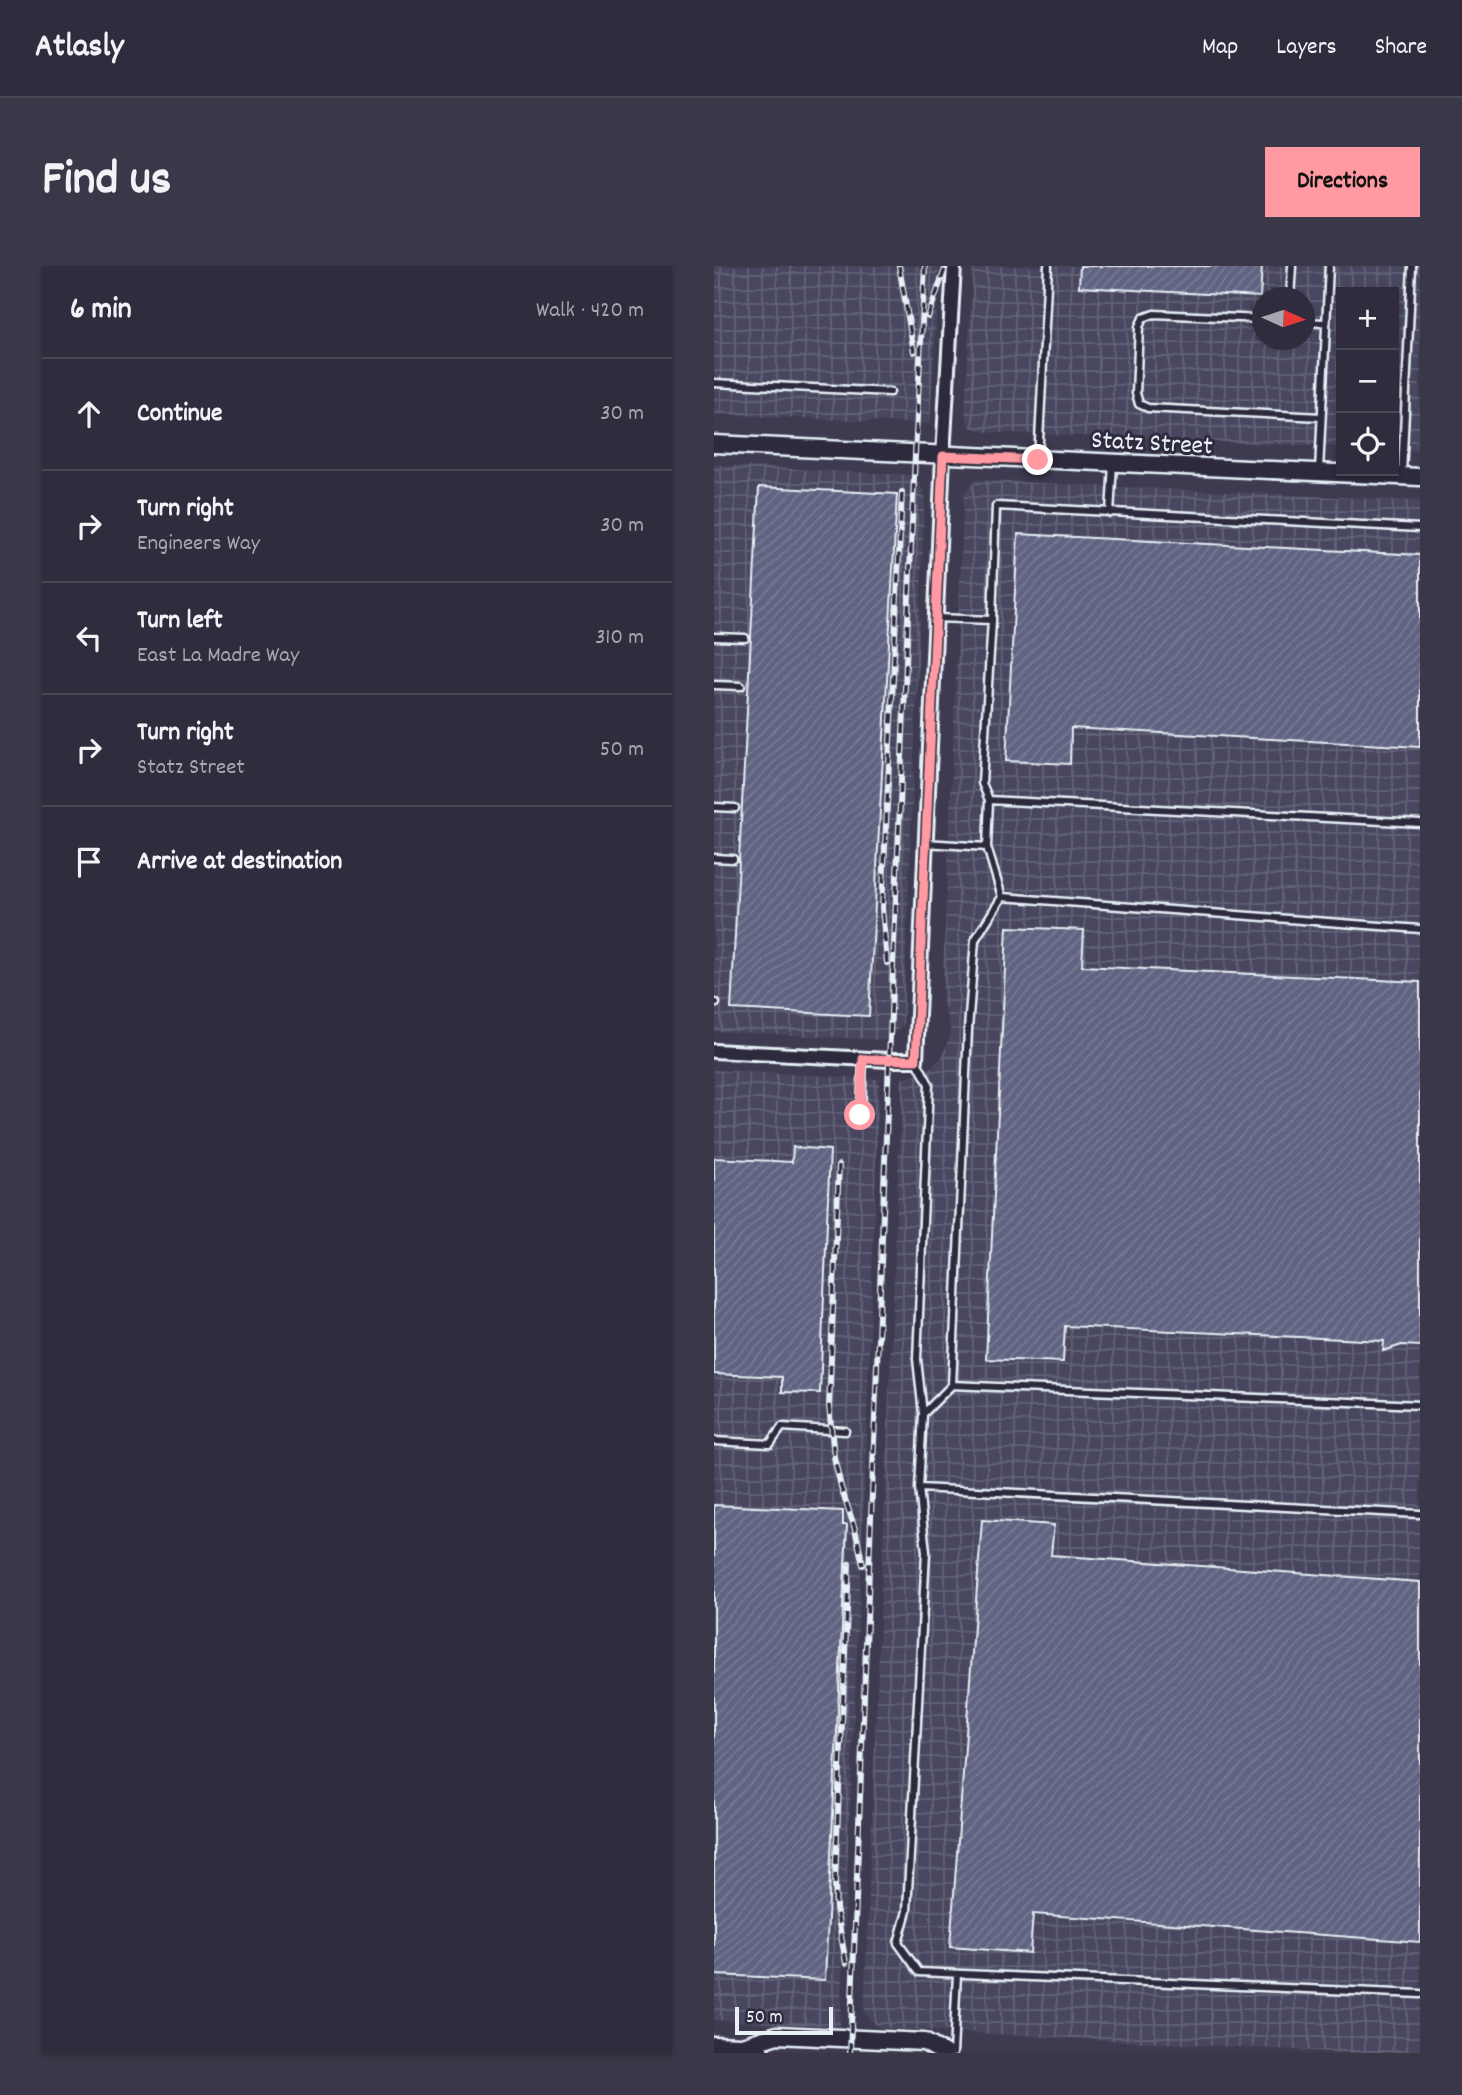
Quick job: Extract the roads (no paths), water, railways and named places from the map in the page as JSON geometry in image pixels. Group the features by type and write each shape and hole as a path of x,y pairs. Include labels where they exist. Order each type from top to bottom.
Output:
{"street":[{"path":"714,1051 916,1060 935,618 954,266"},
{"name":"Statz Street","path":"714,444 1420,477"},
{"path":"742,2046 777,2035 924,2042 944,2053"},
{"path":"714,2045 742,2046 761,2053"}],"lane":[{"path":"1038,460 1048,266"},
{"path":"1291,287 1292,266"},
{"path":"1319,473 1329,266"},
{"path":"1401,477 1412,266"},
{"path":"1252,319 1154,314 1143,318 1139,327 1136,393 1139,404 1148,408 1321,417"},
{"path":"1315,322 1326,323"},
{"path":"714,383 890,392"},
{"path":"1110,513 1113,464"},
{"path":"923,1414 952,1385 968,1029 975,940 1002,897 987,847 989,800 982,783 996,506 1420,528"},
{"path":"935,618 992,620"},
{"path":"714,637 745,638"},
{"path":"714,685 741,686"},
{"path":"989,800 1420,823"},
{"path":"714,807 735,808"},
{"path":"925,843 987,847"},
{"path":"714,858 733,859"},
{"path":"1002,897 1420,929"},
{"path":"860,1115 863,1059"},
{"path":"916,1060 929,1084 917,1359 923,1414 919,1488 926,1552 907,1911 898,1943 919,1972 1420,1994"},
{"path":"952,1385 1420,1405"},
{"path":"714,1441 770,1444 782,1427 845,1431"},
{"path":"919,1488 1420,1514"},
{"path":"953,2053 957,1974"}],"railway":[{"path":"899,266 914,352"},
{"path":"850,2053 889,1060 925,266"},
{"path":"928,317 946,266"},
{"path":"887,963 882,908 902,492"},
{"path":"839,1165 829,1406 834,1457 863,1565"},
{"path":"846,1963 836,1908 835,1881 849,1564"}]}
